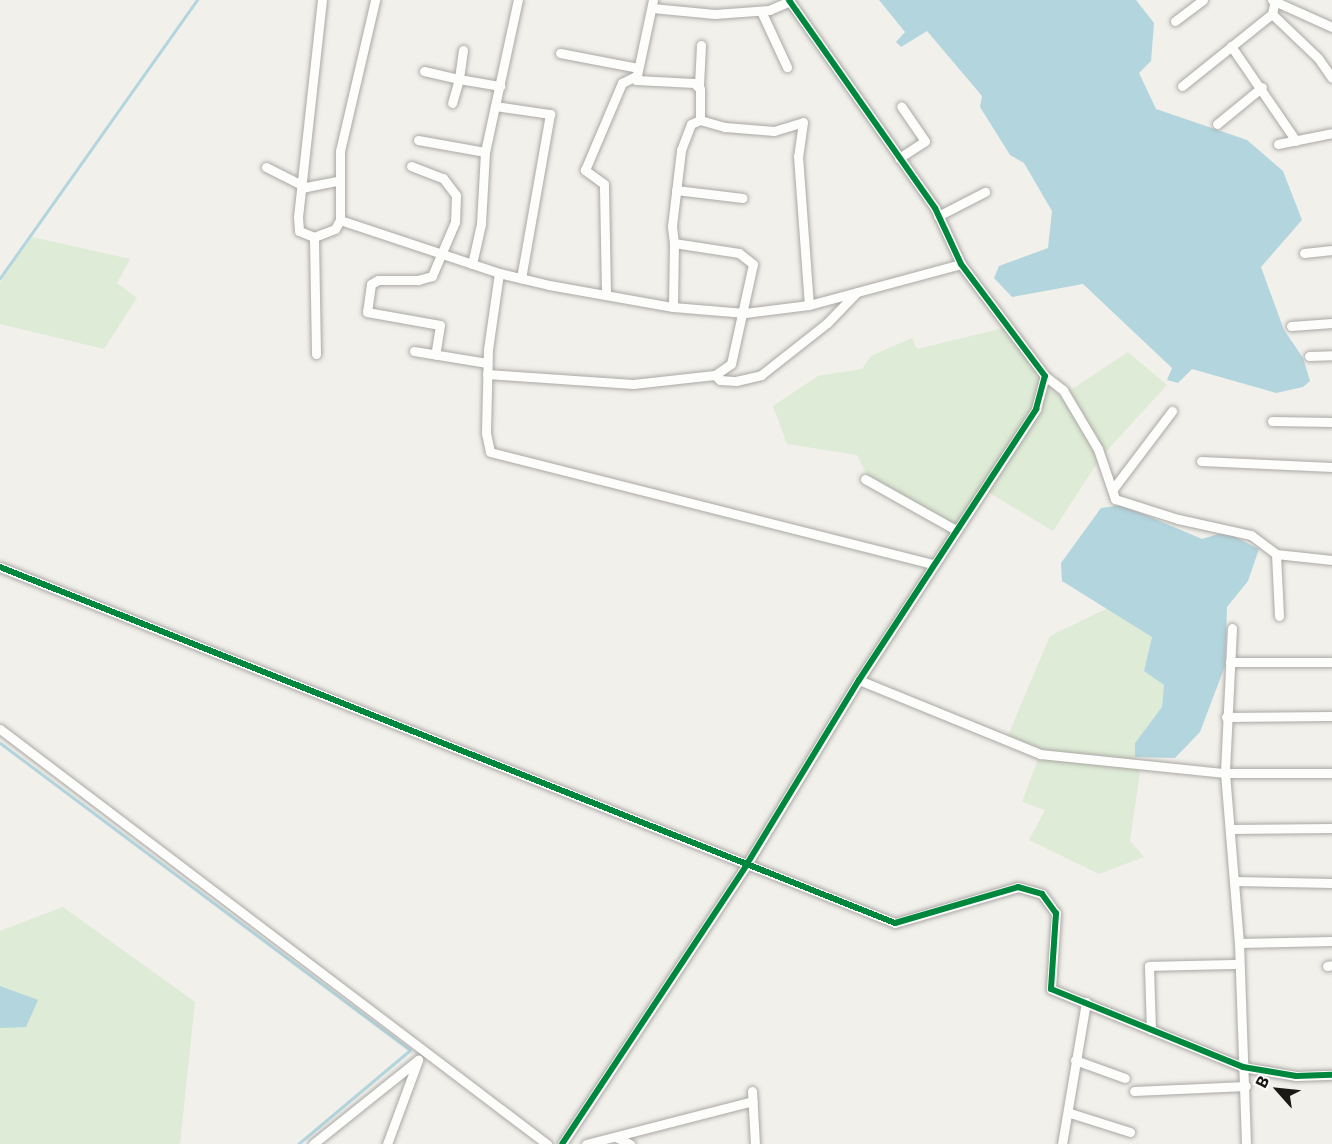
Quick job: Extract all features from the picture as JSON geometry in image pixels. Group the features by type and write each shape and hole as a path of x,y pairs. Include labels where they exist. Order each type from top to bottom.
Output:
{"street":[{"path":"322,0 301,186 299,231 314,237 335,229 340,220 338,181 347,117 375,0"},
{"path":"472,264 481,224 484,152 518,0"},
{"path":"1175,21 1203,0"},
{"path":"699,86 637,82 637,72 652,2 715,14 761,11 790,1 938,216 961,264 1045,376 1063,390 1098,449 1115,499 1178,519 1251,535 1276,554 1332,560"},
{"path":"1182,86 1272,14 1274,1 1332,27"},
{"path":"761,11 787,67"},
{"path":"1272,14 1318,58 1332,78"},
{"path":"700,120 701,45"},
{"path":"1231,46 1262,87 1296,141"},
{"path":"452,104 459,79 463,50"},
{"path":"560,53 637,72"},
{"path":"424,71 500,86"},
{"path":"606,293 604,184 585,170 622,83 637,72"},
{"path":"1217,124 1262,87"},
{"path":"495,106 550,114 521,278"},
{"path":"899,158 925,141 901,106"},
{"path":"673,308 676,190 683,141 691,124 700,120 725,127 774,131 803,121 799,172 809,305"},
{"path":"1278,144 1332,133"},
{"path":"418,140 484,152"},
{"path":"266,166 301,186 338,181"},
{"path":"411,166 443,178 456,195 454,222 432,276 418,280 378,280 370,284 367,312 440,324 435,355"},
{"path":"676,190 743,198"},
{"path":"938,216 985,192"},
{"path":"340,220 499,273 673,308 745,313 809,305 961,264"},
{"path":"314,237 316,354"},
{"path":"487,374 605,385 715,375 730,364 745,313 753,264 739,253 674,243"},
{"path":"1304,253 1332,250"},
{"path":"499,273 487,363 489,452 934,564"},
{"path":"715,375 720,380 736,381 761,375 827,323 857,292"},
{"path":"1291,326 1332,323"},
{"path":"414,351 487,363"},
{"path":"1309,357 1332,355"},
{"path":"562,1144 747,864 859,680 1036,409 1045,376"},
{"path":"1113,489 1172,411"},
{"path":"1272,421 1332,422"},
{"path":"1201,460 1332,467"},
{"path":"865,479 956,530"},
{"path":"1276,554 1279,616"},
{"path":"0,567 895,923 1018,887 1042,894 1056,913 1051,989 1243,1067 1296,1076 1332,1075"},
{"path":"1232,628 1225,773 1239,942 1243,1067 1246,1086 1246,1144"},
{"path":"1230,662 1332,662"},
{"path":"859,680 1040,754 1225,773 1332,773"},
{"path":"1226,717 1332,716"},
{"path":"0,729 547,1144"},
{"path":"1230,829 1332,828"},
{"path":"1234,881 1332,883"},
{"path":"1239,942 1332,941"},
{"path":"1150,1030 1149,966 1239,964"},
{"path":"1062,1144 1070,1113 1075,1060 1086,1002"},
{"path":"388,1144 418,1060 424,1051"},
{"path":"313,1144 418,1060"},
{"path":"1075,1060 1125,1078"},
{"path":"1134,1091 1246,1086"},
{"path":"586,1144 752,1096 753,1144"},
{"path":"1070,1113 1130,1132"},
{"path":"614,1137 630,1144"}],"green space":[{"path":"32,237 130,259 117,283 137,298 104,349 0,324 0,282"},
{"path":"1008,327 1060,397 1128,352 1167,385 1101,457 1053,531 983,489 956,530 870,482 857,455 787,444 773,406 818,376 862,369 871,356 912,338 917,349"},
{"path":"1110,607 1152,637 1144,671 1164,685 1162,707 1135,743 1135,757 1141,765 1130,841 1144,857 1099,874 1029,840 1045,810 1022,802 1040,754 1006,740 1050,636"},
{"path":"63,907 195,1002 180,1144 0,1144 0,931"}],"water":[{"path":"879,0 1136,0 1154,23 1151,61 1139,73 1156,109 1247,140 1283,171 1302,220 1261,267 1284,330 1303,358 1310,381 1303,387 1276,393 1192,369 1178,383 1167,380 1172,368 1083,284 1012,297 994,278 999,266 1048,248 1052,211 1024,163 1010,155 980,107 982,96 927,31 901,47 896,42 905,32"},
{"path":"1122,505 1202,539 1225,532 1259,549 1248,581 1227,607 1225,666 1200,732 1175,758 1135,757 1135,743 1162,707 1164,685 1144,671 1152,637 1062,581 1061,563 1101,508"},
{"path":"0,986 38,1000 26,1027 0,1028"}],"waterway":[{"path":"0,278 197,0"},
{"path":"0,743 410,1050 298,1144"}],"cycle path":[{"path":"562,1144 747,864 859,680 1036,409 1045,376 961,264 935,208 789,0"},
{"path":"0,567 895,923 1018,887 1042,894 1056,913 1051,989 1243,1067 1296,1076 1332,1075"}]}
